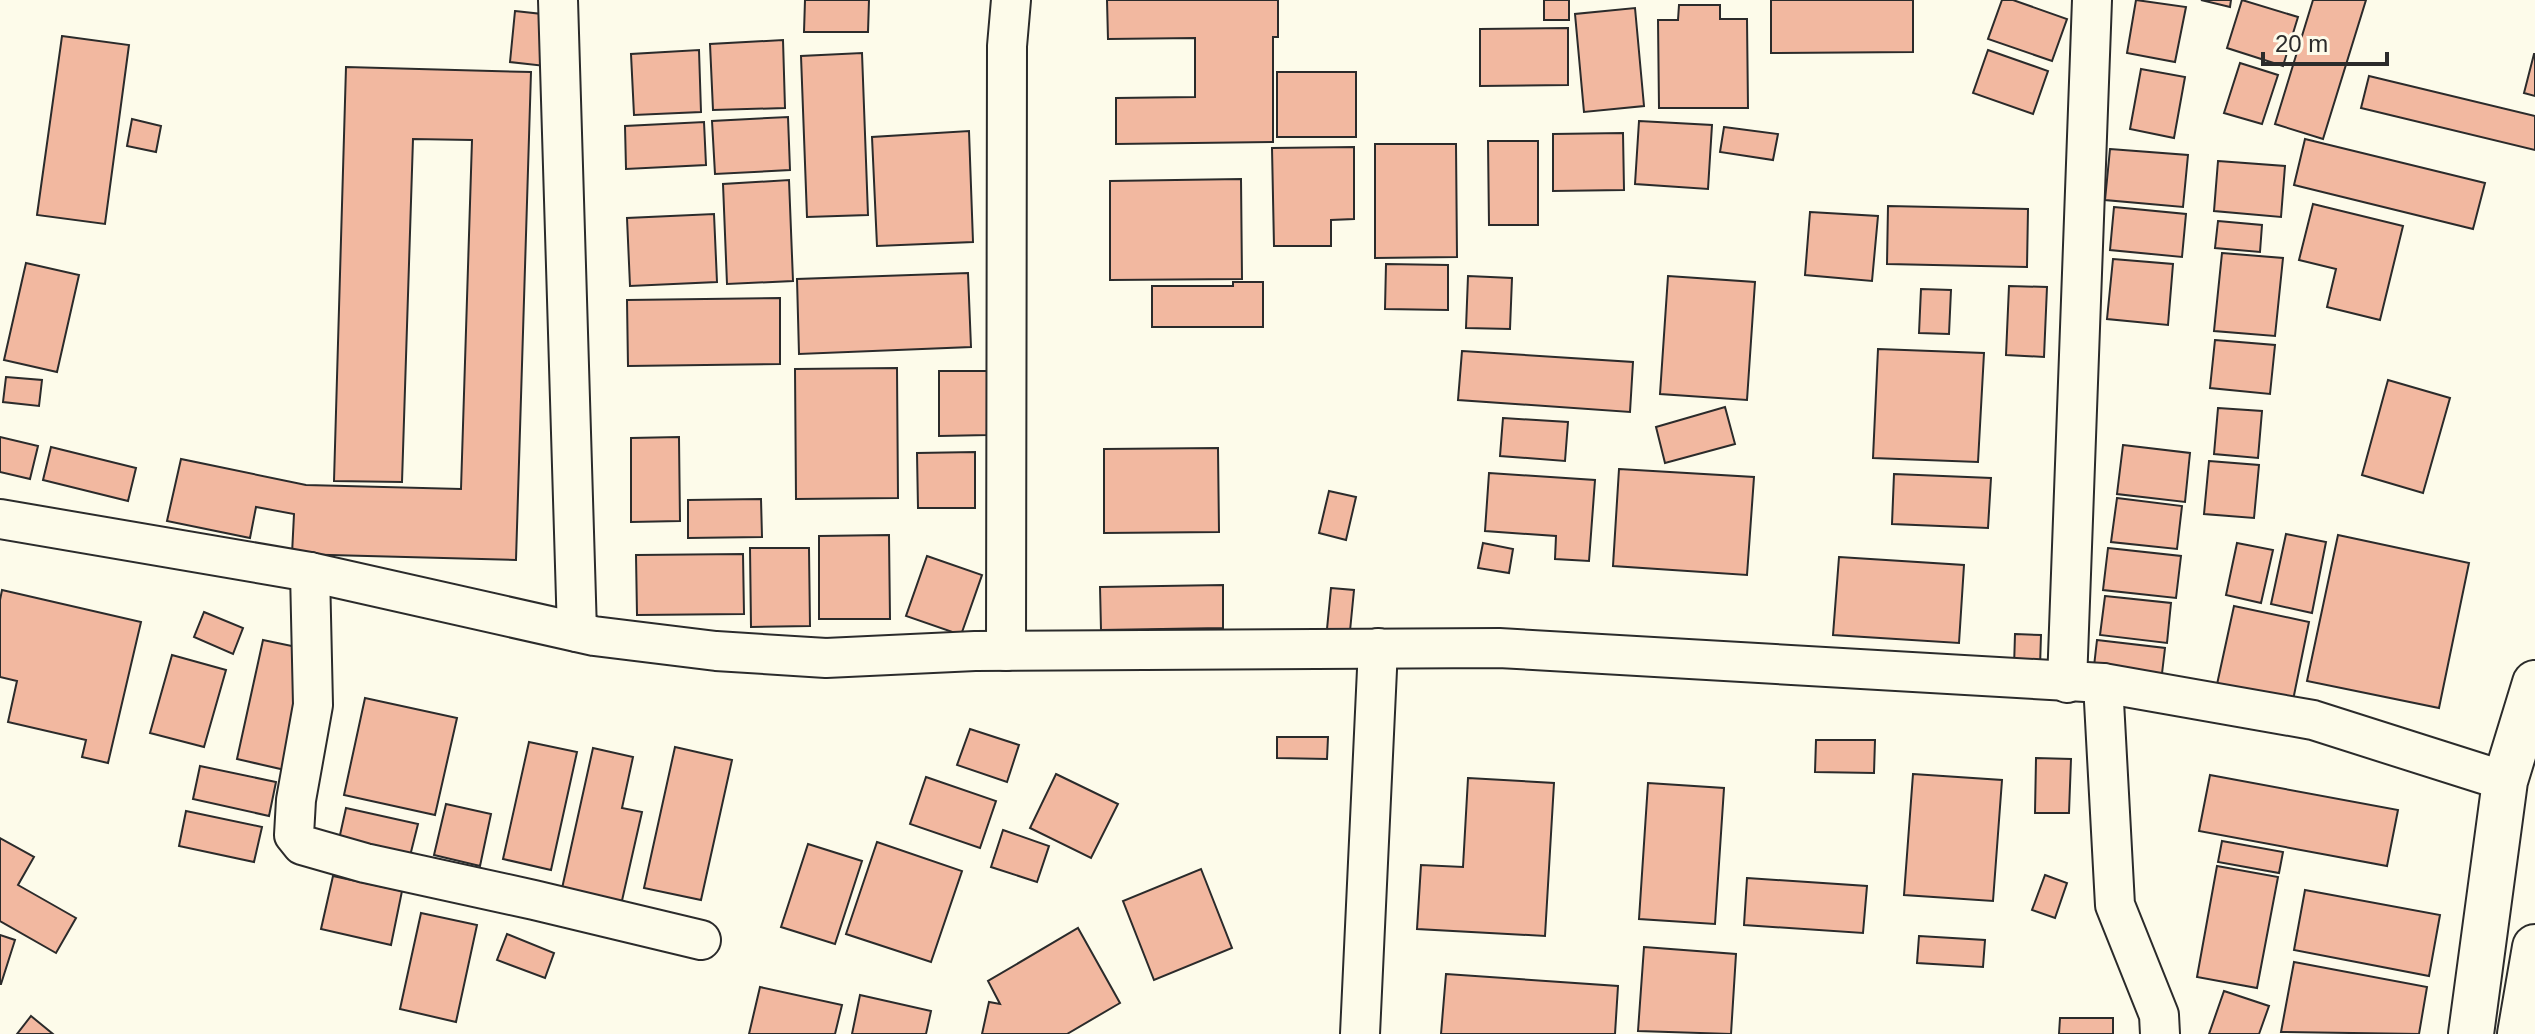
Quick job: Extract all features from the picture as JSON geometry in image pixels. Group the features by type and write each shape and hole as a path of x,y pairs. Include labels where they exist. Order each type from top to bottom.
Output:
{"main road":[{"path":"2471,1034 2505,781 2535,683"},
{"path":"2520,1034 2535,947"}],"street":[{"path":"558,0 577,632"},
{"path":"1006,651 1007,46 1011,0"},
{"path":"2092,0 2085,683 2115,905 2159,1015 2160,1034"},
{"path":"0,519 310,572 577,632 716,651 826,658 1006,651 1499,648 2085,683 2313,720 2505,781"},
{"path":"310,572 313,705 296,800 294,835 302,845 365,863 701,940"},
{"path":"1360,1034 1378,648"}],"building":[{"path":"805,0 869,0 868,32 804,32"},
{"path":"1107,0 1278,0 1278,37 1273,37 1273,142 1116,144 1116,98 1195,97 1195,38 1108,39"},
{"path":"1544,0 1569,0 1569,20 1544,20"},
{"path":"1771,0 1913,0 1913,52 1771,53"},
{"path":"2002,0 2013,0 2067,19 2052,61 1988,39"},
{"path":"2136,0 2186,7 2175,62 2127,53"},
{"path":"2201,0 2231,0 2230,7"},
{"path":"2242,0 2298,17 2283,66 2227,48"},
{"path":"2313,0 2366,0 2323,139 2275,124"},
{"path":"1679,5 1720,5 1720,19 1747,19 1748,108 1659,108 1658,20 1678,20"},
{"path":"1635,8 1644,106 1584,112 1575,14"},
{"path":"515,11 551,15 545,66 510,62"},
{"path":"1568,28 1568,85 1480,86 1480,29"},
{"path":"62,36 129,45 105,224 37,215"},
{"path":"783,40 785,108 713,110 710,44"},
{"path":"699,50 701,112 634,115 631,54"},
{"path":"1988,50 2048,71 2033,114 1973,93"},
{"path":"862,53 868,215 807,217 801,56"},
{"path":"2535,54 2535,96 2524,93"},
{"path":"2240,63 2278,75 2262,124 2224,113"},
{"path":"346,67 531,72 516,560 292,554 294,514 256,507 250,538 167,521 181,459 306,485 461,489 472,140 413,139 402,482 334,481"},
{"path":"2141,69 2185,77 2174,138 2130,129"},
{"path":"1277,72 1356,72 1356,137 1277,137"},
{"path":"2369,76 2535,116 2535,150 2361,108"},
{"path":"788,117 790,170 715,174 712,121"},
{"path":"132,119 161,126 156,152 127,146"},
{"path":"1639,121 1712,125 1708,189 1635,184"},
{"path":"704,122 706,165 626,169 625,126"},
{"path":"1724,127 1778,134 1773,160 1720,152"},
{"path":"969,131 973,242 877,246 872,137"},
{"path":"1623,133 1624,190 1553,191 1553,134"},
{"path":"2305,139 2485,183 2473,229 2294,185"},
{"path":"1488,141 1538,141 1538,225 1489,225"},
{"path":"1375,144 1456,144 1457,257 1375,258"},
{"path":"1354,147 1354,219 1331,220 1331,246 1274,246 1272,148"},
{"path":"2110,149 2188,155 2183,207 2105,200"},
{"path":"2218,161 2285,166 2281,217 2214,211"},
{"path":"1241,179 1242,279 1110,280 1110,181"},
{"path":"789,180 793,281 727,284 723,184"},
{"path":"2313,204 2403,226 2380,320 2327,307 2336,269 2299,260"},
{"path":"1888,206 2028,209 2027,267 1887,264"},
{"path":"2114,207 2186,214 2182,257 2110,250"},
{"path":"1810,212 1878,216 1872,281 1805,275"},
{"path":"714,214 717,282 630,286 627,218"},
{"path":"2218,221 2262,225 2260,252 2215,248"},
{"path":"2222,253 2283,258 2275,336 2214,331"},
{"path":"2113,259 2173,264 2168,325 2107,319"},
{"path":"26,263 79,275 57,372 4,360"},
{"path":"1386,264 1448,265 1448,310 1385,309"},
{"path":"968,273 971,347 799,354 797,279"},
{"path":"1468,276 1512,278 1510,329 1466,328"},
{"path":"1668,276 1755,282 1747,400 1660,394"},
{"path":"1233,282 1263,282 1263,327 1152,327 1152,286 1233,286"},
{"path":"2009,286 2047,287 2044,357 2006,355"},
{"path":"1921,289 1951,290 1949,334 1919,333"},
{"path":"780,298 780,364 628,366 627,300"},
{"path":"2215,340 2275,345 2270,394 2210,388"},
{"path":"1878,349 1984,353 1978,462 1873,458"},
{"path":"1462,351 1633,362 1630,412 1458,400"},
{"path":"897,368 898,498 796,499 795,369"},
{"path":"939,371 988,371 988,435 939,436"},
{"path":"6,377 42,380 39,406 3,402"},
{"path":"2388,380 2450,398 2423,493 2362,475"},
{"path":"1725,407 1735,444 1665,463 1656,427"},
{"path":"2218,408 2262,411 2258,458 2214,454"},
{"path":"1503,418 1568,422 1565,461 1500,456"},
{"path":"0,437 38,446 30,479 0,472"},
{"path":"679,437 680,521 631,522 631,438"},
{"path":"2123,445 2190,453 2185,502 2117,494"},
{"path":"51,447 136,468 128,501 43,480"},
{"path":"1218,448 1219,532 1104,533 1104,449"},
{"path":"975,452 975,508 918,508 917,453"},
{"path":"2209,461 2259,465 2254,518 2204,514"},
{"path":"1619,469 1754,477 1747,575 1613,566"},
{"path":"1489,473 1595,480 1589,561 1555,559 1556,536 1485,531"},
{"path":"1894,474 1991,478 1988,528 1892,524"},
{"path":"1329,491 1356,497 1346,540 1319,533"},
{"path":"2117,498 2182,506 2177,549 2111,542"},
{"path":"761,499 762,537 688,538 688,500"},
{"path":"2286,534 2326,542 2312,613 2271,604"},
{"path":"889,535 890,619 819,619 819,536"},
{"path":"2338,535 2469,563 2439,708 2307,681"},
{"path":"1483,543 1513,549 1509,573 1478,568"},
{"path":"2237,543 2273,550 2261,603 2226,595"},
{"path":"750,548 809,548 810,626 751,627"},
{"path":"2108,548 2181,556 2176,598 2103,590"},
{"path":"743,554 744,614 637,615 636,555"},
{"path":"927,556 982,575 961,635 906,616"},
{"path":"1839,557 1964,565 1959,643 1833,635"},
{"path":"1223,585 1223,628 1101,630 1100,587"},
{"path":"1331,588 1354,590 1350,631 1327,629"},
{"path":"2,590 141,622 108,763 82,757 86,740 8,722 17,681 0,677"},
{"path":"2105,596 2171,603 2167,643 2100,635"},
{"path":"2234,606 2309,622 2292,705 2216,689"},
{"path":"204,612 243,628 233,654 194,637"},
{"path":"2015,634 2041,635 2040,667 2014,667"},
{"path":"263,640 311,650 285,770 237,759"},
{"path":"2097,640 2165,648 2161,682 2093,675"},
{"path":"172,655 226,670 204,747 150,733"},
{"path":"365,698 457,718 435,815 344,795"},
{"path":"970,729 1019,745 1007,782 957,765"},
{"path":"1277,737 1328,737 1327,759 1277,758"},
{"path":"1816,740 1875,740 1874,773 1815,772"},
{"path":"529,742 577,752 551,870 503,859"},
{"path":"675,747 732,760 701,900 644,888"},
{"path":"593,748 633,757 622,808 642,812 621,905 561,893"},
{"path":"2036,758 2071,759 2069,813 2035,813"},
{"path":"200,766 276,782 269,816 193,799"},
{"path":"1056,774 1118,804 1091,858 1030,828"},
{"path":"1913,774 2002,780 1993,901 1904,895"},
{"path":"2210,775 2398,810 2387,866 2199,831"},
{"path":"926,777 996,801 980,848 910,824"},
{"path":"1468,778 1554,783 1545,936 1417,929 1421,865 1463,867"},
{"path":"1648,783 1724,788 1715,924 1639,919"},
{"path":"446,804 491,814 480,866 434,855"},
{"path":"346,808 418,824 409,860 338,844"},
{"path":"186,811 262,827 254,862 179,846"},
{"path":"1003,830 1049,846 1037,882 991,867"},
{"path":"0,838 34,857 18,885 76,918 56,953 0,921"},
{"path":"2222,841 2283,852 2279,873 2218,862"},
{"path":"877,842 962,871 931,962 846,934"},
{"path":"808,844 862,861 835,944 781,927"},
{"path":"2217,866 2278,877 2257,988 2197,977"},
{"path":"1201,869 1232,948 1154,980 1123,901"},
{"path":"2045,875 2067,883 2055,918 2032,910"},
{"path":"333,876 402,891 391,945 321,929"},
{"path":"1747,878 1867,886 1863,933 1744,925"},
{"path":"2305,890 2440,915 2429,976 2294,950"},
{"path":"421,913 477,925 456,1022 400,1009"},
{"path":"1078,928 1120,1003 1067,1034 982,1034 989,1002 1000,1004 988,981"},
{"path":"507,934 554,953 545,978 497,960"},
{"path":"0,935 15,940 1,984 0,984"},
{"path":"1919,936 1985,940 1983,967 1917,963"},
{"path":"1644,947 1736,954 1731,1034 1638,1031"},
{"path":"2294,962 2427,987 2419,1034 2281,1032"},
{"path":"1446,974 1618,986 1615,1034 1441,1034"},
{"path":"760,987 842,1005 835,1034 749,1034"},
{"path":"2224,991 2269,1006 2259,1034 2209,1034"},
{"path":"860,995 931,1011 926,1034 852,1034"},
{"path":"31,1016 53,1034 17,1034"},
{"path":"2060,1018 2113,1018 2113,1034 2059,1034"}]}
